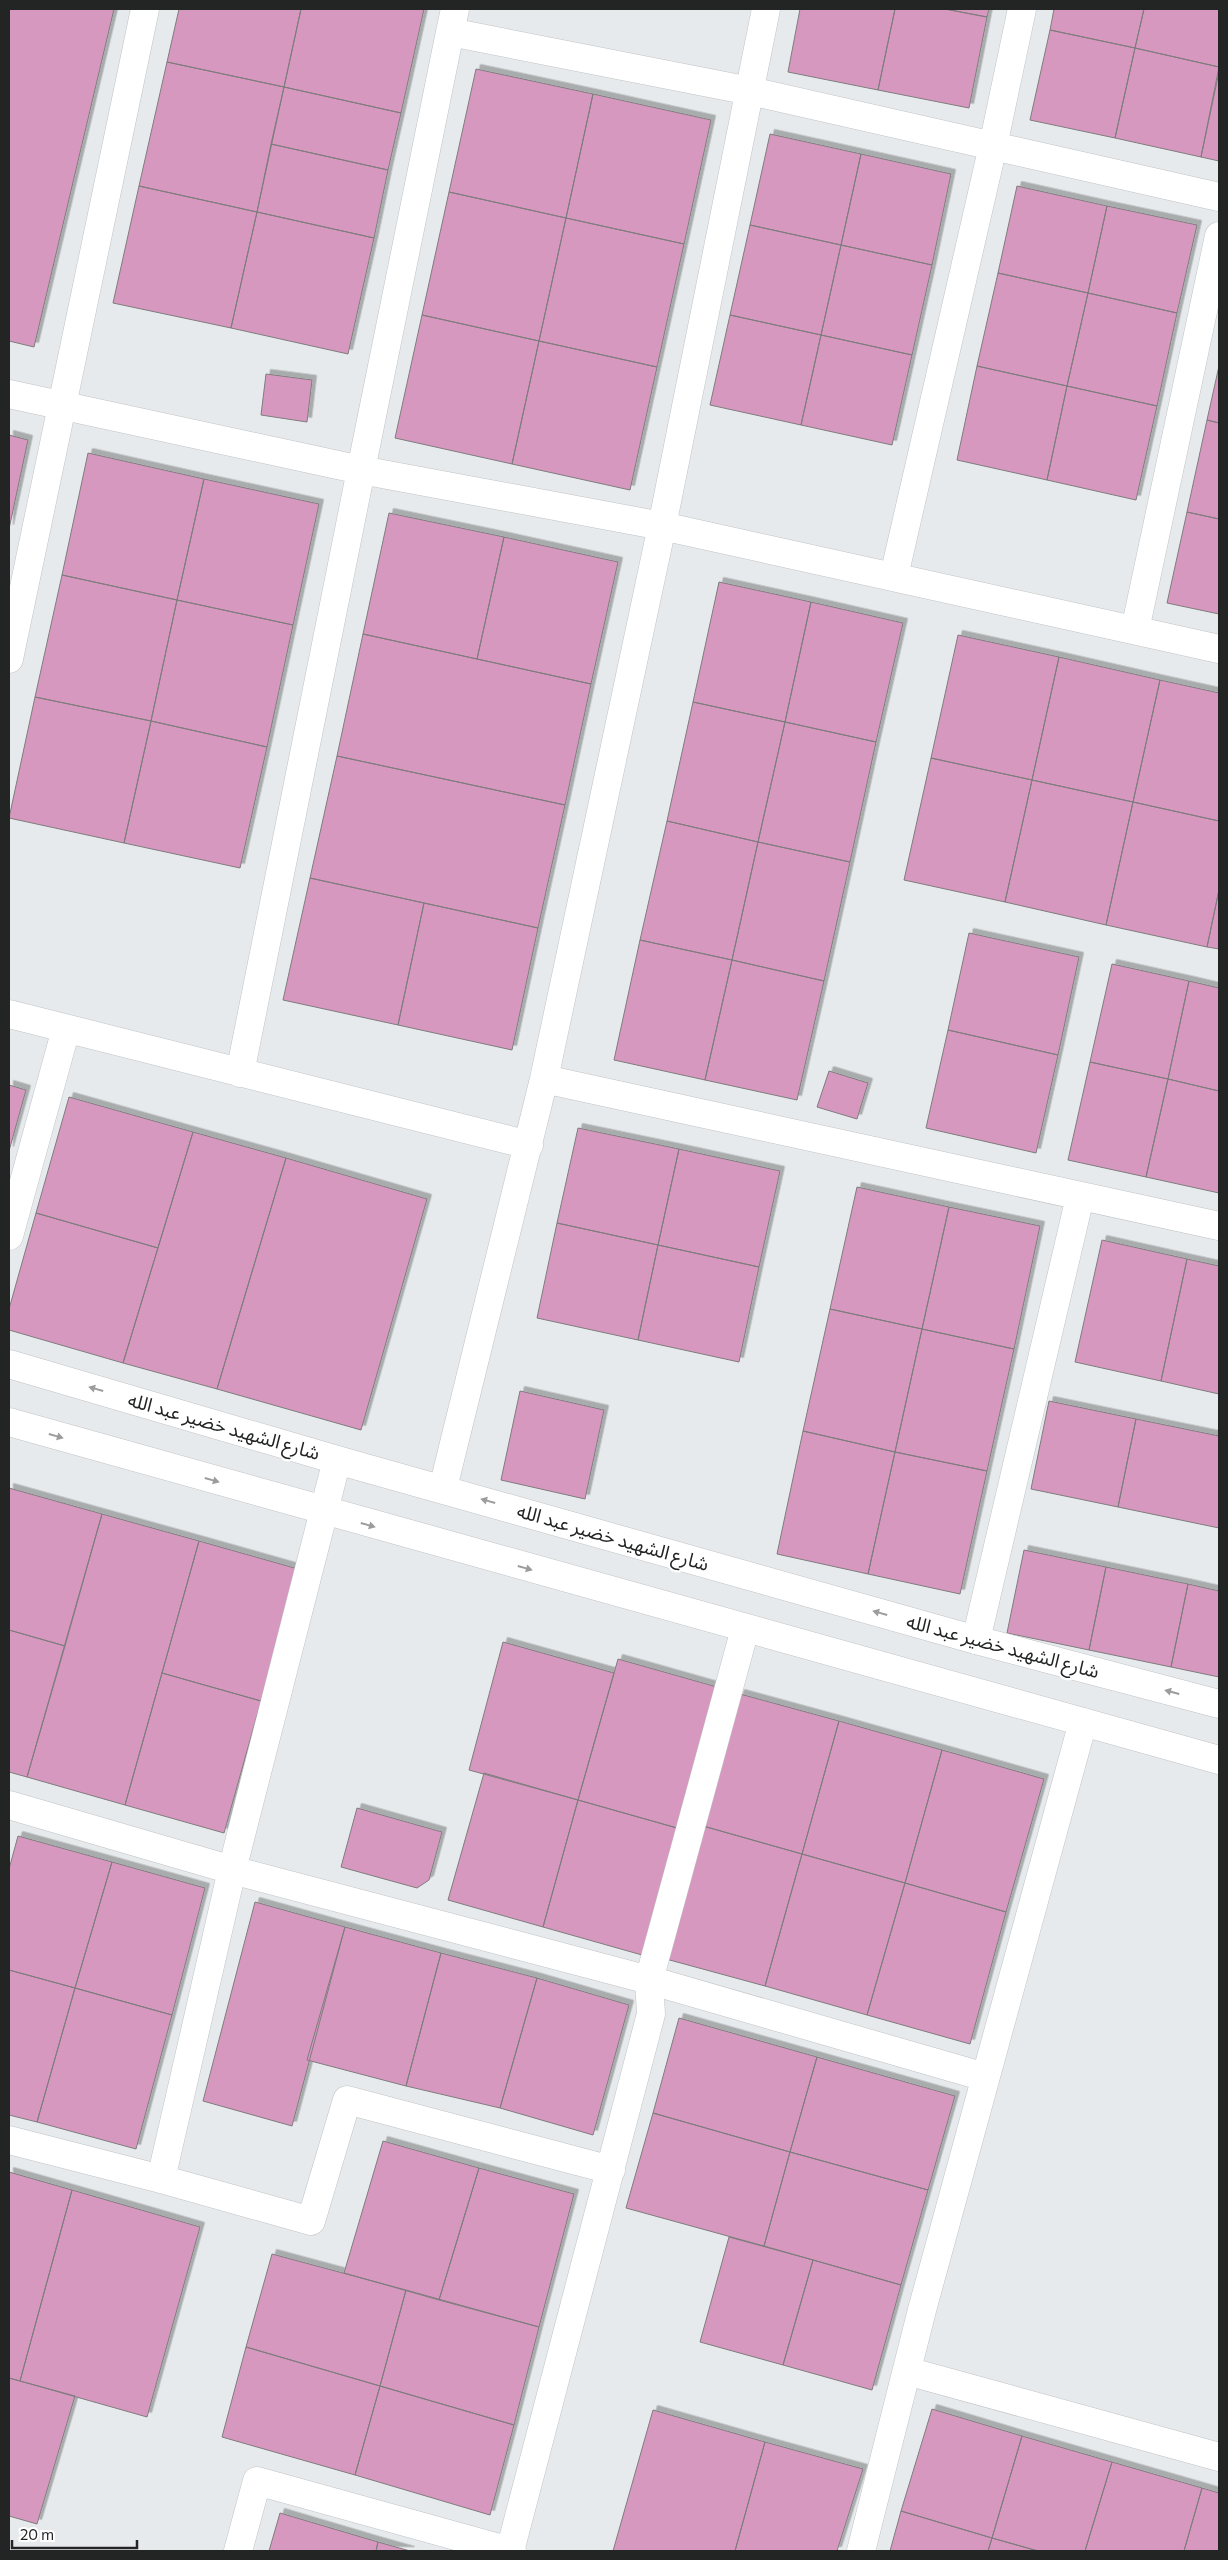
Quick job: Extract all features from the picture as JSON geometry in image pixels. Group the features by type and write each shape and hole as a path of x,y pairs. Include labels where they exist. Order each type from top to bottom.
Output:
{"street":[{"path":"9,659 60,406 145,9"},
{"path":"443,1488 544,1079 662,526 766,9"},
{"path":"894,576 993,146 1022,9"},
{"path":"240,1073 453,21 1219,197"},
{"path":"1135,630 1219,236"},
{"path":"9,394 361,470 662,526 1219,649"},
{"path":"9,1014 529,1145"},
{"path":"9,1236 66,1029"},
{"path":"544,1079 1219,1226"},
{"path":"976,1640 1080,1197"},
{"name":"شارع الشهيد خضير عبد الله","path":"9,1364 337,1460 443,1488 976,1640 1219,1704"},
{"path":"9,1422 324,1512 1219,1760"},
{"path":"161,2178 232,1870 337,1460"},
{"path":"238,2551 257,2481 511,2551 651,2014 649,1980 745,1629"},
{"path":"862,2551 907,2371 985,2077 1083,1722"},
{"path":"9,1808 232,1870 649,1980 985,2077"},
{"path":"9,2140 161,2178 311,2221 347,2100 611,2170"},
{"path":"907,2371 1219,2457"}],"building":[{"path":"9,9 114,9 34,347 9,341"},
{"path":"179,9 301,9 284,87 167,62"},
{"path":"301,9 424,9 401,113 284,87"},
{"path":"800,9 895,9 878,90 788,72"},
{"path":"895,9 945,9 987,17 969,108 878,90"},
{"path":"945,9 989,9 987,17"},
{"path":"1054,9 1144,9 1135,48 1050,30"},
{"path":"1144,9 1219,9 1219,67 1135,48"},
{"path":"1050,30 1135,48 1115,138 1030,120"},
{"path":"1135,48 1219,67 1201,157 1115,138"},
{"path":"167,62 284,87 257,212 139,186"},
{"path":"476,69 593,94 566,218 449,192"},
{"path":"1219,72 1219,161 1201,157"},
{"path":"284,87 401,113 388,170 271,144"},
{"path":"593,94 711,120 684,244 566,218"},
{"path":"770,134 861,154 841,245 750,225"},
{"path":"271,144 388,170 374,238 257,212"},
{"path":"861,154 951,174 932,265 841,245"},
{"path":"139,186 257,212 231,328 113,303"},
{"path":"1017,186 1107,206 1088,293 998,273"},
{"path":"449,192 566,218 539,341 422,315"},
{"path":"1107,206 1197,225 1177,313 1088,293"},
{"path":"257,212 374,238 348,354 231,328"},
{"path":"566,218 684,244 657,367 539,341"},
{"path":"750,225 841,245 821,335 730,315"},
{"path":"841,245 932,265 912,355 821,335"},
{"path":"998,273 1088,293 1067,386 977,366"},
{"path":"1088,293 1177,313 1157,406 1067,386"},
{"path":"422,315 539,341 512,464 395,438"},
{"path":"730,315 821,335 801,425 710,405"},
{"path":"821,335 912,355 892,445 801,425"},
{"path":"539,341 657,367 630,490 512,464"},
{"path":"977,366 1067,386 1047,480 957,460"},
{"path":"1219,366 1219,423 1207,420"},
{"path":"266,374 312,380 307,422 261,415"},
{"path":"1067,386 1157,406 1136,500 1047,480"},
{"path":"1207,420 1219,423 1219,519 1187,512"},
{"path":"9,435 28,440 9,529"},
{"path":"88,453 204,479 177,600 62,575"},
{"path":"204,479 319,504 293,625 177,600"},
{"path":"1187,512 1219,519 1219,614 1167,603"},
{"path":"389,513 504,537 477,659 363,634"},
{"path":"504,537 618,562 591,684 477,659"},
{"path":"62,575 177,600 151,721 35,697"},
{"path":"719,582 811,602 785,722 693,702"},
{"path":"177,600 293,625 267,747 151,721"},
{"path":"811,602 903,623 876,742 785,722"},
{"path":"363,634 591,684 565,805 337,756"},
{"path":"958,635 1059,657 1032,780 931,758"},
{"path":"1059,657 1160,680 1133,802 1032,780"},
{"path":"1160,680 1219,693 1219,821 1133,802"},
{"path":"35,697 151,721 124,843 9,818"},
{"path":"693,702 785,722 758,842 667,821"},
{"path":"151,721 267,747 240,868 124,843"},
{"path":"785,722 876,742 850,862 758,842"},
{"path":"337,756 565,805 538,928 310,878"},
{"path":"931,758 1032,780 1005,902 904,880"},
{"path":"1032,780 1133,802 1106,925 1005,902"},
{"path":"1133,802 1219,821 1219,890 1207,947 1106,925"},
{"path":"667,821 758,842 732,960 640,940"},
{"path":"758,842 850,862 824,981 732,960"},
{"path":"310,878 424,903 398,1025 283,1000"},
{"path":"1219,890 1219,949 1207,947"},
{"path":"424,903 538,928 512,1050 398,1025"},
{"path":"969,933 1079,957 1058,1055 948,1030"},
{"path":"640,940 732,960 705,1080 614,1060"},
{"path":"732,960 824,981 797,1100 705,1080"},
{"path":"1112,964 1189,981 1168,1079 1090,1062"},
{"path":"1189,981 1219,988 1219,1091 1168,1079"},
{"path":"948,1030 1058,1055 1036,1153 926,1128"},
{"path":"1090,1062 1168,1079 1146,1177 1068,1160"},
{"path":"829,1071 868,1083 857,1119 817,1107"},
{"path":"1168,1079 1219,1091 1219,1193 1146,1177"},
{"path":"9,1085 26,1090 9,1151"},
{"path":"69,1097 193,1132 158,1248 36,1213"},
{"path":"578,1128 679,1149 658,1245 557,1223"},
{"path":"193,1132 286,1158 217,1389 123,1363"},
{"path":"679,1149 780,1171 759,1267 658,1245"},
{"path":"286,1158 427,1199 361,1430 217,1389"},
{"path":"857,1187 949,1207 922,1329 830,1309"},
{"path":"949,1207 1040,1226 1014,1349 922,1329"},
{"path":"36,1213 158,1248 123,1363 9,1330 9,1309"},
{"path":"557,1223 658,1245 638,1340 537,1318"},
{"path":"1102,1240 1187,1259 1161,1381 1075,1362"},
{"path":"658,1245 759,1267 739,1362 638,1340"},
{"path":"1187,1259 1219,1266 1219,1394 1161,1381"},
{"path":"830,1309 922,1329 895,1452 803,1431"},
{"path":"922,1329 1014,1349 987,1471 895,1452"},
{"path":"520,1391 604,1410 585,1499 501,1480"},
{"path":"1049,1401 1136,1419 1118,1507 1031,1489"},
{"path":"1136,1419 1219,1436 1219,1528 1118,1507"},
{"path":"803,1431 895,1452 868,1574 777,1554"},
{"path":"895,1452 987,1471 960,1594 868,1574"},
{"path":"9,1488 102,1514 65,1646 9,1630"},
{"path":"102,1514 199,1541 125,1805 27,1777"},
{"path":"199,1541 298,1569 261,1701 162,1673"},
{"path":"1024,1550 1106,1567 1089,1650 1007,1633"},
{"path":"1106,1567 1188,1584 1171,1667 1089,1650"},
{"path":"1188,1584 1219,1591 1219,1677 1171,1667"},
{"path":"9,1630 65,1646 27,1777 9,1772"},
{"path":"503,1642 614,1673 578,1800 469,1770"},
{"path":"618,1659 717,1687 677,1828 578,1800"},
{"path":"162,1673 261,1701 224,1833 125,1805"},
{"path":"740,1694 839,1721 802,1854 703,1826"},
{"path":"839,1721 942,1750 905,1883 802,1854"},
{"path":"942,1750 1044,1779 1006,1912 905,1883"},
{"path":"484,1773 578,1800 543,1927 448,1900"},
{"path":"578,1800 677,1828 642,1955 543,1927"},
{"path":"357,1808 442,1832 429,1880 417,1888 341,1867"},
{"path":"703,1826 802,1854 765,1986 666,1959"},
{"path":"18,1836 112,1862 75,1988 9,1970 9,1869"},
{"path":"802,1854 905,1883 867,2015 765,1986"},
{"path":"112,1862 205,1888 172,2015 75,1988"},
{"path":"905,1883 1006,1912 970,2044 867,2015"},
{"path":"255,1902 345,1927 292,2126 203,2101"},
{"path":"345,1927 441,1953 406,2086 307,2060"},
{"path":"441,1953 537,1978 500,2108 406,2086"},
{"path":"9,1970 75,1988 37,2122 9,2115"},
{"path":"537,1978 629,2005 593,2135 500,2108"},
{"path":"75,1988 172,2015 136,2149 37,2122"},
{"path":"679,2018 817,2057 790,2152 653,2113"},
{"path":"817,2057 955,2096 928,2190 790,2152"},
{"path":"653,2113 790,2152 764,2246 626,2208"},
{"path":"383,2141 479,2168 439,2300 344,2273"},
{"path":"790,2152 928,2190 901,2285 764,2246"},
{"path":"479,2168 574,2194 539,2327 439,2300"},
{"path":"9,2172 72,2190 20,2381 9,2378"},
{"path":"72,2190 200,2227 147,2417 20,2381"},
{"path":"729,2237 813,2260 783,2365 700,2342"},
{"path":"272,2254 406,2290 380,2386 246,2347"},
{"path":"813,2260 901,2285 872,2390 783,2365"},
{"path":"406,2290 539,2327 514,2425 380,2386"},
{"path":"246,2347 380,2386 355,2475 222,2437"},
{"path":"9,2378 75,2396 37,2524 9,2516"},
{"path":"380,2386 514,2425 490,2515 355,2475"},
{"path":"932,2409 1022,2436 992,2538 901,2511"},
{"path":"653,2410 765,2442 735,2551 613,2551"},
{"path":"1022,2436 1112,2462 1085,2551 1038,2551 992,2538"},
{"path":"765,2442 863,2469 837,2551 735,2551"},
{"path":"1112,2462 1202,2488 1184,2551 1085,2551"},
{"path":"1202,2488 1219,2493 1219,2551 1184,2551"},
{"path":"901,2511 992,2538 988,2551 890,2551"},
{"path":"280,2513 378,2542 376,2551 269,2551"},
{"path":"992,2538 1038,2551 988,2551"},
{"path":"378,2542 410,2551 376,2551"}]}
